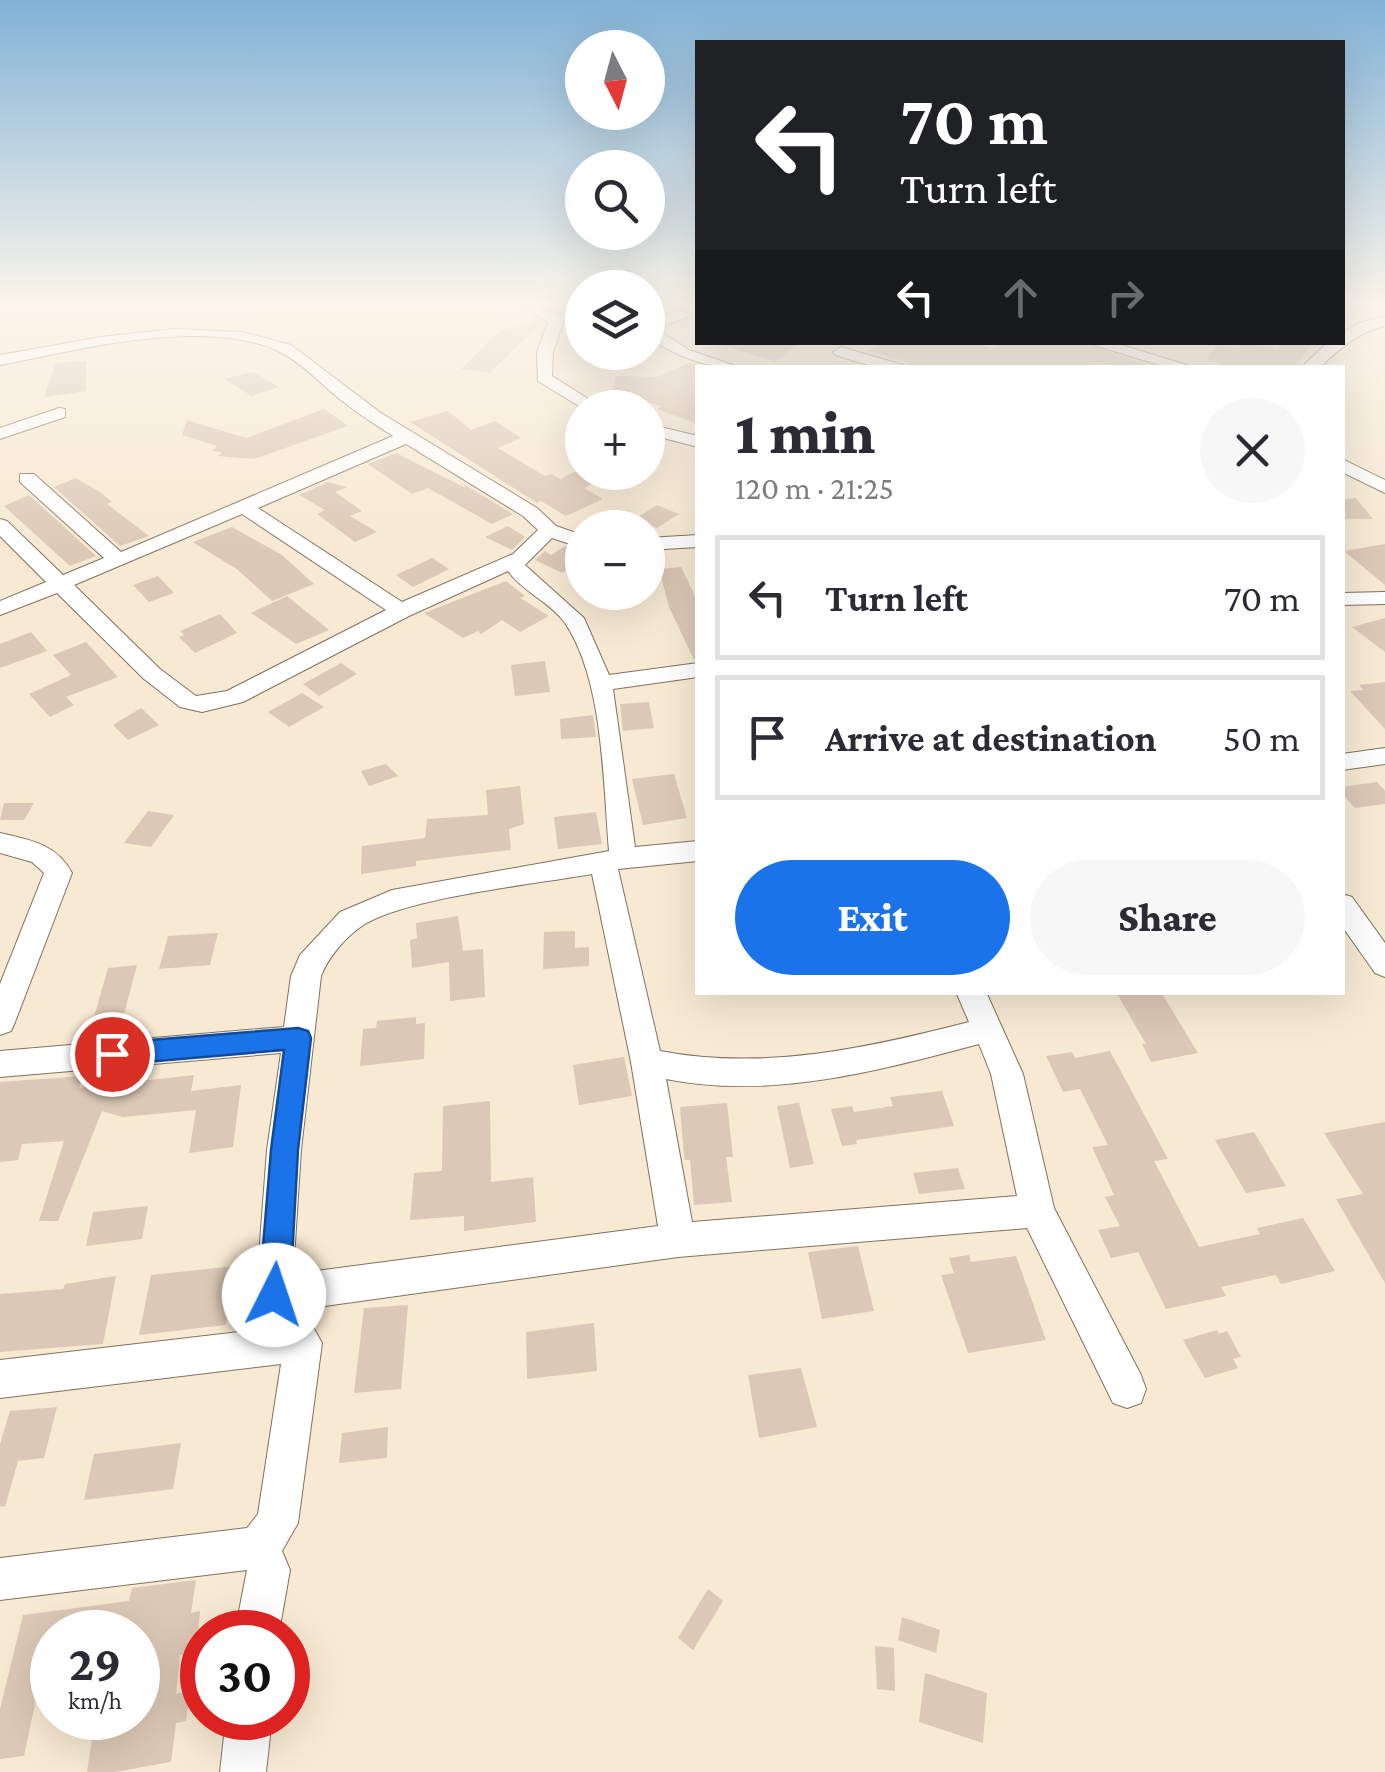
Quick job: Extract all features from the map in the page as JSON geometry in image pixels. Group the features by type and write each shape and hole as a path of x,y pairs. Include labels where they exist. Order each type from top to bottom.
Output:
{"street":[{"path":"334,386 530,512 550,530 565,536"},
{"path":"0,434 59,413"},
{"path":"665,433 695,441"},
{"path":"0,608 63,585 409,436"},
{"path":"1345,466 1385,487"},
{"path":"27,478 110,550 116,558 114,562"},
{"path":"245,508 400,611"},
{"path":"0,525 152,674 188,702 202,705 235,697 400,611 518,559"},
{"path":"550,530 514,564 578,625 599,684 613,761 613,861 678,1240"},
{"path":"665,543 695,541"},
{"path":"1345,600 1385,598"},
{"path":"599,684 695,670"},
{"path":"1345,762 1385,756"},
{"path":"0,843 46,858 56,865 58,874 0,1022"},
{"path":"0,1579 258,1548 277,1524 303,1343 274,1295 284,1150 306,976 316,955 350,920 392,900 613,861 695,851"},
{"path":"1345,908 1385,965"},
{"path":"972,995 1007,1074 1037,1211 1128,1390"},
{"path":"648,1062 702,1074 754,1072 897,1052 989,1029"},
{"path":"0,1064 298,1038"},
{"path":"274,1295 678,1240 1037,1211"},
{"path":"0,1380 303,1343"},
{"path":"258,1548 269,1570 261,1610"},
{"path":"243,1772 246,1740"}],"building":[{"path":"48,386 86,386 86,391 44,397"},
{"path":"235,386 279,387 252,396"},
{"path":"614,386 695,386 695,423 665,412 665,390 613,390"},
{"path":"324,409 348,426 254,459 218,456 222,452 212,451 217,446 182,435 187,420 246,438"},
{"path":"448,411 471,430 495,421 521,438 498,448 545,476 565,476 565,490 587,490 603,499 579,510 565,510 565,515 541,501 537,503 410,422"},
{"path":"396,453 465,485 513,514 492,524 428,488 412,494 368,464"},
{"path":"76,478 100,492 112,502 107,504 149,536 120,546 54,487"},
{"path":"328,482 347,487 335,492 362,511 350,516 377,532 355,542 317,514 325,510 299,495"},
{"path":"29,495 96,556 70,566 4,506"},
{"path":"1356,498 1373,519 1345,519 1345,499"},
{"path":"657,505 679,514 665,523 665,510 649,510"},
{"path":"508,526 525,537 512,550 485,537"},
{"path":"232,527 282,555 314,584 272,601 238,570 193,542"},
{"path":"1385,544 1385,585 1345,552"},
{"path":"565,546 565,571 535,560 545,551 551,555"},
{"path":"432,558 449,569 413,587 396,575"},
{"path":"681,567 695,596 695,660 694,660 669,607 665,568"},
{"path":"158,576 174,593 149,602 133,585"},
{"path":"506,581 525,596 520,598 549,616 520,632 502,620 481,634 478,631 463,638 424,613"},
{"path":"287,596 329,630 296,644 251,613"},
{"path":"220,614 237,633 195,653 179,637 184,635 180,631"},
{"path":"1385,618 1385,652 1352,627"},
{"path":"31,632 47,651 0,668 0,644"},
{"path":"86,642 118,677 66,697 74,705 50,717 29,694 71,675 53,655"},
{"path":"545,661 550,692 515,696 511,665"},
{"path":"341,663 357,674 319,696 303,684"},
{"path":"1385,682 1385,729 1350,691 1363,690 1359,685"},
{"path":"302,693 324,707 289,727 268,712"},
{"path":"649,702 654,728 623,731 620,704"},
{"path":"141,708 159,725 128,740 113,725"},
{"path":"593,715 596,737 561,739 560,719"},
{"path":"386,764 398,776 369,786 361,771"},
{"path":"674,774 687,818 643,825 632,779"},
{"path":"1377,782 1385,791 1385,804 1355,808 1345,797 1345,787"},
{"path":"520,786 524,824 509,829 511,850 416,861 416,866 361,874 362,846 425,838 427,819 488,815 486,790"},
{"path":"4,803 34,803 24,820 0,820"},
{"path":"148,811 174,815 151,847 124,843"},
{"path":"596,812 602,844 558,849 554,817"},
{"path":"458,916 463,951 483,949 485,997 450,1001 449,962 412,968 410,940 417,938 416,923"},
{"path":"575,931 575,948 589,947 589,966 543,969 544,932"},
{"path":"218,933 210,965 159,969 168,936"},
{"path":"137,965 124,1014 94,1017 108,968"},
{"path":"1118,995 1163,995 1198,1053 1151,1062 1142,1044 1146,1044"},
{"path":"416,1017 416,1024 425,1023 424,1059 360,1066 363,1029 376,1028 377,1021"},
{"path":"1110,1051 1168,1159 1154,1161 1199,1247 1260,1234 1257,1228 1303,1218 1335,1271 1281,1284 1276,1275 1221,1287 1226,1296 1166,1309 1138,1252 1111,1258 1098,1230 1120,1226 1105,1197 1114,1195 1092,1147 1108,1145 1080,1089 1063,1092 1046,1056 1072,1052 1075,1058"},
{"path":"624,1057 632,1096 579,1105 573,1065"},
{"path":"194,1075 191,1091 241,1085 233,1147 189,1153 196,1110 123,1117 102,1111 58,1221 39,1221 64,1141 22,1144 18,1160 0,1162 0,1082 82,1076 79,1088"},
{"path":"942,1091 954,1126 856,1140 857,1144 842,1146 831,1109 852,1106 854,1112 893,1106 890,1097"},
{"path":"490,1101 491,1182 533,1177 536,1222 464,1231 464,1216 410,1220 414,1173 442,1171 443,1106"},
{"path":"727,1103 733,1157 726,1157 732,1202 694,1205 680,1107"},
{"path":"799,1103 814,1164 790,1168 777,1106"},
{"path":"1385,1122 1385,1283 1336,1199 1363,1194 1324,1133"},
{"path":"1254,1132 1286,1186 1246,1193 1215,1140"},
{"path":"958,1168 965,1189 919,1194 913,1173"},
{"path":"148,1206 142,1239 86,1246 93,1212"},
{"path":"858,1246 874,1311 822,1319 808,1252"},
{"path":"969,1255 971,1262 1016,1256 1046,1340 968,1353 941,1275 954,1273 949,1258"},
{"path":"235,1266 226,1325 139,1335 151,1275"},
{"path":"116,1276 103,1344 0,1352 0,1294 63,1289 65,1284"},
{"path":"408,1305 401,1389 354,1393 364,1308"},
{"path":"594,1323 597,1371 527,1379 526,1332"},
{"path":"1217,1330 1219,1334 1227,1331 1241,1357 1233,1359 1238,1368 1205,1378 1183,1340"},
{"path":"801,1368 817,1427 759,1438 748,1375"},
{"path":"57,1407 44,1458 18,1461 5,1507 0,1506 0,1444 10,1411"},
{"path":"388,1427 387,1458 339,1463 342,1433"},
{"path":"181,1443 173,1489 84,1500 94,1454"},
{"path":"196,1580 191,1610 180,1610 176,1694 180,1693 180,1722 176,1723 171,1762 115,1772 87,1772 92,1740 160,1740 160,1610 61,1610 129,1601 132,1588"},
{"path":"708,1589 723,1601 693,1650 678,1638"},
{"path":"30,1614 30,1728 24,1756 0,1759 0,1709 23,1615"},
{"path":"902,1617 940,1630 936,1653 898,1640"},
{"path":"875,1646 894,1648 895,1691 877,1689"},
{"path":"925,1673 987,1693 983,1743 919,1722"}],"route":[{"path":"112,1054 298,1038 284,1150 274,1295"}]}
